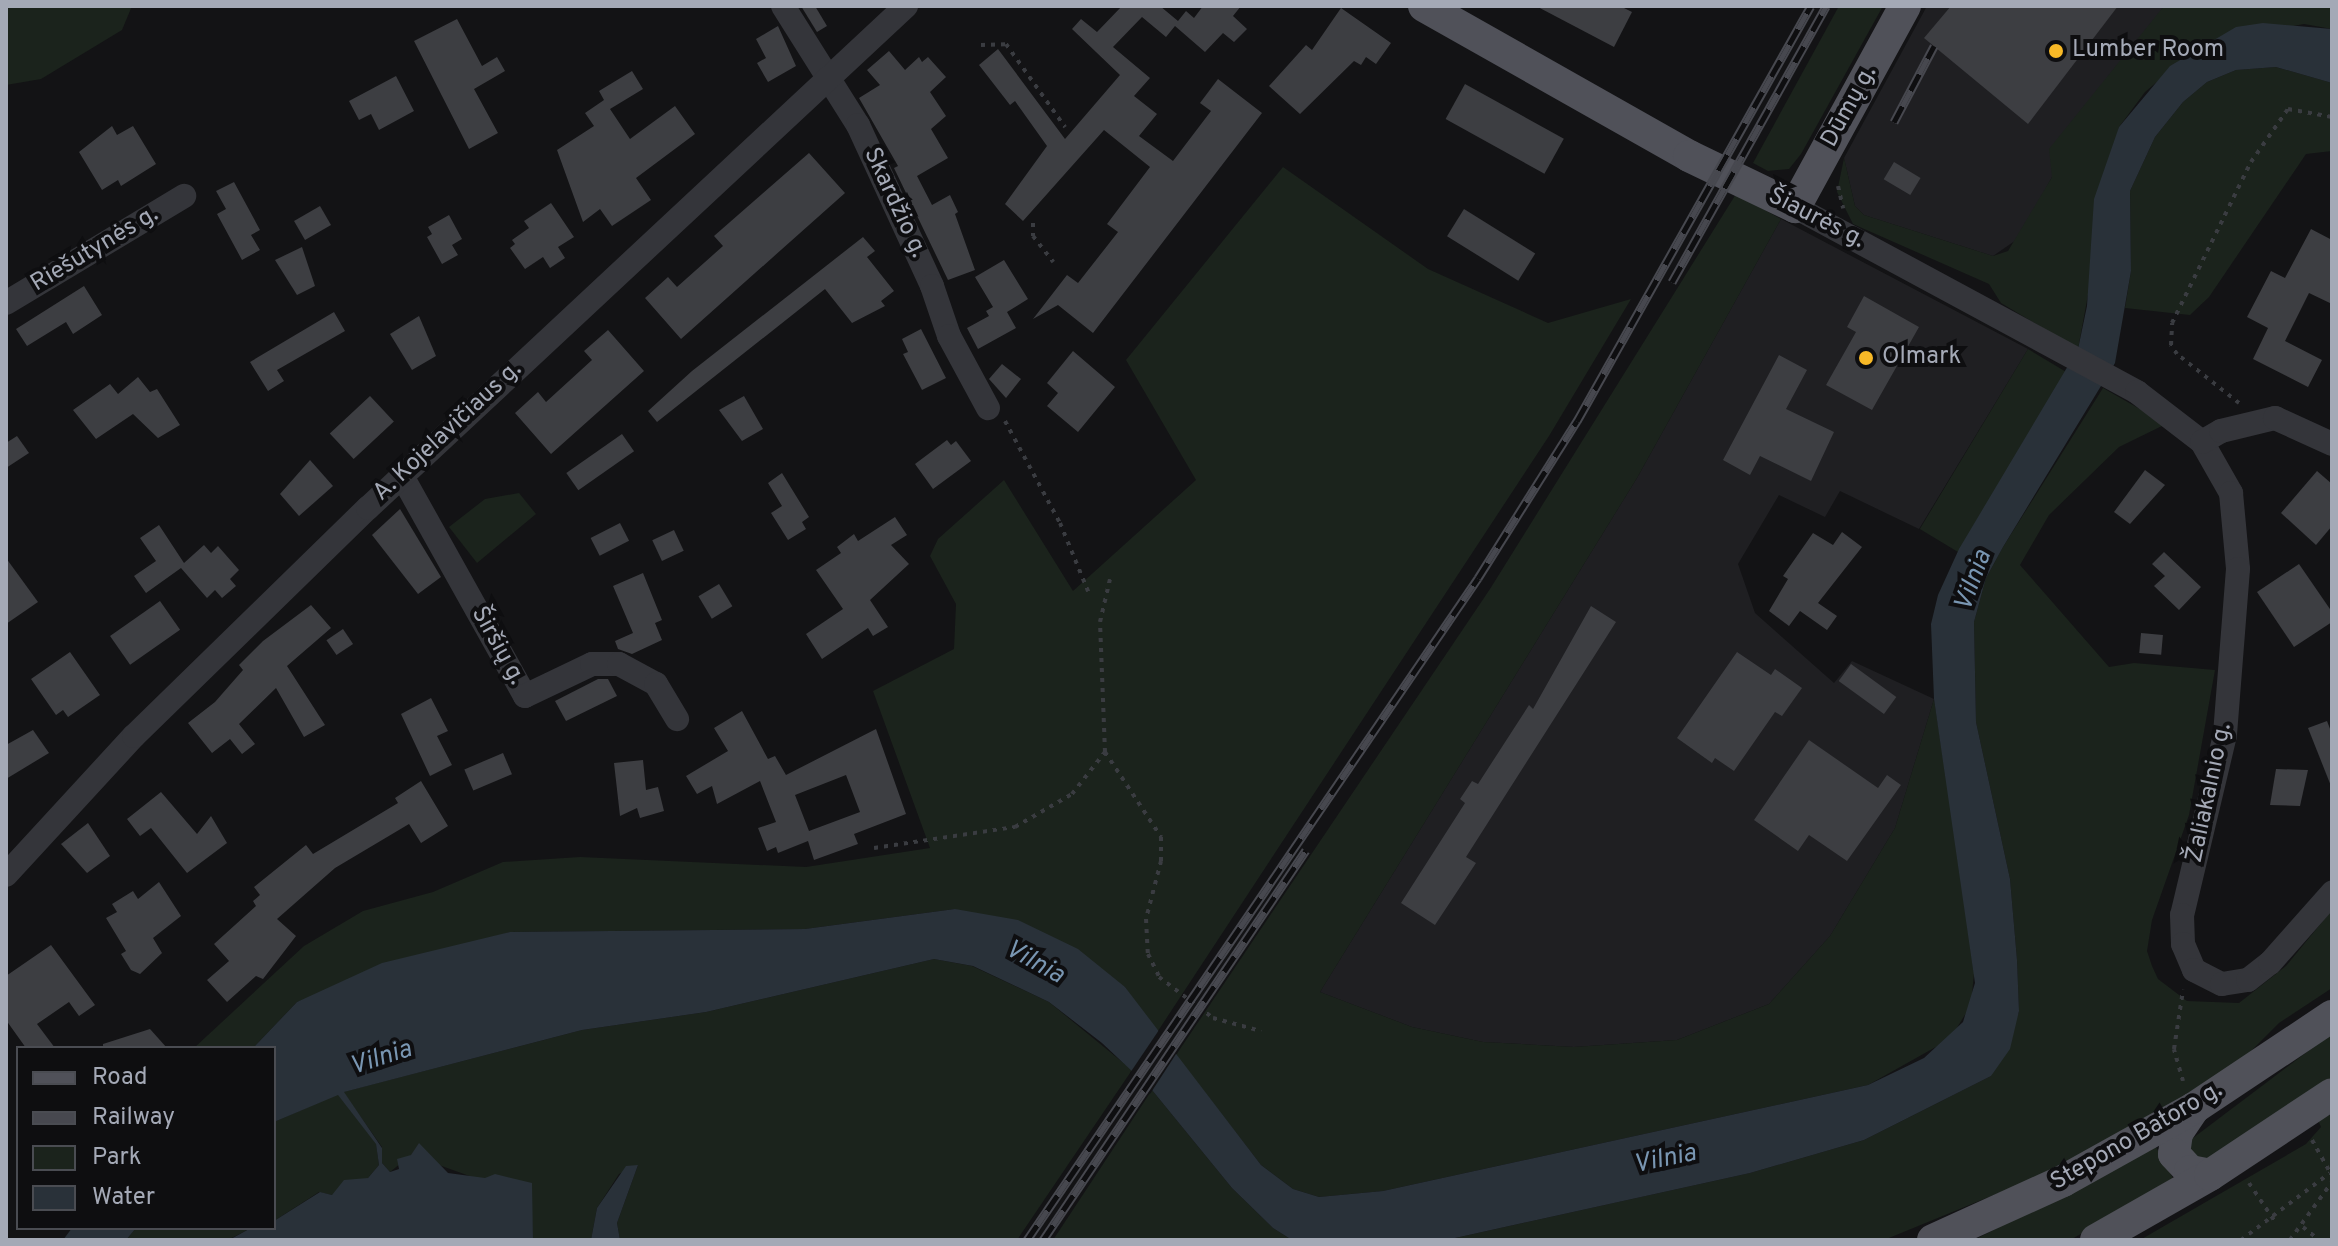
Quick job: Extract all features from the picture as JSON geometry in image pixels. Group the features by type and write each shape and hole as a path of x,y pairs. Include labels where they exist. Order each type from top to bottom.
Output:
{"main road":[{"name":"Šiaurės g.","path":"1424,6 1689,156 1795,207"},
{"name":"Dūmų g.","path":"1795,207 1905,6"},
{"name":"Stepono Batoro g.","path":"1933,1240 2063,1181 2188,1094 2332,1016"},
{"path":"2188,1094 2174,1154 2190,1171 2210,1175"},
{"path":"2096,1240 2210,1175 2332,1094"}],"street":[{"name":"Skardžio g.","path":"783,6 858,125 932,286 949,336 995,413"},
{"name":"A. Kojelavičiaus g.","path":"6,875 134,736 402,476 906,6"},
{"name":"Riešutynės g.","path":"6,303 184,196"},
{"name":"Šiaurės g.","path":"1795,207 2137,392 2202,442"},
{"path":"2202,442 2251,422 2275,418 2332,444"},
{"name":"Žaliakalnio g.","path":"2194,970 2180,930 2225,735 2238,569 2238,524 2231,493 2202,442"},
{"name":"Širšių g.","path":"402,476 525,696 592,664 619,664 656,684 677,719"},
{"path":"2194,970 2222,984 2248,980 2270,963 2332,893"}],"path":[{"path":"981,45 1006,44 1065,127"},
{"path":"2251,422 2227,390 2177,354 2170,335 2178,308 2251,162 2288,109 2332,117"},
{"path":"1033,223 1033,236 1053,262"},
{"path":"995,413 1060,523 1088,591"},
{"path":"1110,579 1100,622 1105,752 1161,837 1161,861 1146,919 1148,954 1159,977 1213,1018 1261,1031"},
{"path":"874,848 1015,827 1072,794 1105,752"},
{"path":"2188,1094 2174,1049 2174,1025 2178,1001 2194,970"},
{"path":"2241,1240 2274,1220 2331,1174 2311,1138"},
{"path":"2290,1240 2303,1227 2332,1182"},
{"path":"2249,1183 2274,1220"},
{"path":"2303,1227 2319,1240"}],"shaded area":[{"path":"1927,6 2164,6 2052,177 2019,238 1993,256 1864,215 1855,206 1844,158"},
{"path":"1781,219 2028,349 1919,529 1840,491 1825,517 1779,495 1738,564 1755,613 1834,683 1852,661 1934,699 1895,828 1830,936 1769,1004 1677,1040 1574,1047 1483,1042 1412,1027 1320,992 1637,478"}],"green space":[{"path":"6,6 132,6 122,30 41,79 6,85"},
{"path":"1839,6 1883,6 1801,154 1789,169 1768,171 1753,163"},
{"path":"2164,6 2332,6 2332,29 2304,24 2204,42 2145,92 2119,127 2078,349 2001,303 1989,284 1853,224 1837,192 1844,158 1855,206 1864,215 1993,256 2008,251 2052,177 2049,149"},
{"path":"2276,67 2332,83 2332,151 2306,154 2209,297 2190,315 2125,308 2131,271 2130,191 2155,137 2183,102 2207,82 2236,70"},
{"path":"1283,167 1428,269 1548,323 1631,299 1549,436 1156,1034 1125,987 955,909 805,929 510,932 297,1002 255,1046 196,1046 304,946 363,911 433,892 503,862 580,857 806,867 930,848 873,691 954,649 956,604 930,556 938,539 1004,480 1073,591 1196,480 1126,360"},
{"path":"1736,194 1781,219 1637,478 1320,992 1412,1027 1483,1042 1574,1047 1677,1040 1769,1004 1830,936 1895,828 1934,699 1975,963 1971,1005 1950,1039 1868,1085 1383,1191 1319,1197 1293,1189 1261,1165 1176,1055 1490,589"},
{"path":"2028,349 2068,373 1960,553 1920,529"},
{"path":"2103,388 2166,424 2119,447 2049,515 2020,565 2109,667 2134,663 2215,670 2189,815 2152,920 2147,951 2152,966 2158,979 2187,1001 2239,1003 2286,966 2332,910 2332,988 2279,1023 2243,1059 2172,1104 2052,1171 1884,1240 1446,1240 1750,1173 1864,1140 1991,1076 2019,1012 2010,879 1976,722 1974,622 1986,578 2003,547"},
{"path":"519,493 536,514 477,563 449,527 485,499"},
{"path":"934,959 972,966 1049,1002 1132,1070 1017,1240 620,1240 617,1223 638,1165 619,1174 597,1208 591,1240 533,1240 531,1198 411,1155 390,1172 382,1163 382,1147 343,1092 582,1030 706,1012"},
{"path":"2332,1033 2332,1077 2201,1164 2187,1147 2189,1141"},
{"path":"1152,1090 1232,1188 1273,1228 1292,1240 1053,1240"},
{"path":"338,1094 376,1143 379,1165 368,1178 332,1195 319,1192 276,1220 276,1121"},
{"path":"2332,1114 2332,1240 2140,1240 2306,1144 2321,1127 2318,1120"},
{"path":"2156,1147 2175,1182 2070,1240 1974,1240"},
{"path":"134,1230 247,1230 228,1240 126,1240"}],"water":[{"name":"Vilnia","path":"2263,23 2332,29 2332,83 2276,67 2236,70 2207,82 2183,102 2155,137 2130,191 2131,271 2115,363 1986,578 1974,622 1976,722 2010,879 2019,1011 2010,1049 1991,1076 1864,1140 1750,1173 1446,1240 1292,1240 1273,1228 1232,1188 1152,1090 1102,1043 1049,1002 973,966 934,959 706,1012 582,1030 344,1092 382,1148 382,1163 390,1172 399,1169 397,1159 411,1155 419,1143 448,1173 485,1178 495,1174 532,1183 533,1240 229,1240 247,1230 276,1230 276,1220 320,1192 332,1195 344,1180 368,1178 379,1165 376,1144 338,1095 276,1121 276,1046 255,1046 297,1002 382,963 510,932 805,929 955,909 1018,920 1078,949 1125,987 1261,1165 1293,1189 1319,1197 1383,1191 1868,1085 1924,1058 1963,1022 1975,983 1934,699 1931,624 1938,595 1959,549 2078,349 2087,306 2094,199 2119,127 2170,66 2236,27"},
{"path":"638,1165 617,1223 620,1240 591,1240 597,1208 626,1166"},
{"path":"70,1230 134,1230 126,1240 63,1240"}],"pier":[{"path":"1159,1030 1178,1051 1150,1094 1130,1073"}],"building":[{"path":"801,6 815,6 827,26 817,32"},
{"path":"1122,6 1160,6 1178,21 1186,11 1194,18 1203,6 1241,6 1233,16 1247,29 1234,42 1223,33 1205,52 1175,26 1166,37 1142,17 1113,47 1150,78 1134,96 1157,114 1139,136 1173,161 1211,111 1200,103 1218,79 1262,113 1093,333 1058,305 1033,319 1067,275 1078,283 1118,232 1107,224 1150,167 1104,130 1023,221 1005,204 1047,146 1015,101 1010,105 979,65 998,49 1065,139 1120,75 1072,29 1081,19 1097,32"},
{"path":"1536,6 1620,6 1632,12 1614,47"},
{"path":"1951,6 2118,6 2028,124 1924,38"},
{"path":"1341,8 1391,43 1376,64 1366,57 1361,65 1354,61 1300,114 1269,86 1306,45 1312,50"},
{"path":"457,19 482,66 497,57 505,71 474,89 498,133 469,149 414,41"},
{"path":"778,26 796,66 768,82 757,63 766,58 756,39"},
{"path":"889,51 905,70 919,57 922,62 928,57 946,77 930,92 946,116 931,129 948,158 917,176 932,205 950,195 958,212 955,214 975,270 948,280 894,168 898,166 859,98 880,85 867,70"},
{"path":"632,71 643,89 610,109 630,139 675,106 695,134 636,178 651,200 612,226 600,209 583,222 557,150 594,126 585,113 604,100 599,91"},
{"path":"396,76 414,111 379,130 371,114 359,120 349,101"},
{"path":"1465,84 1564,139 1544,174 1446,119"},
{"path":"112,126 117,135 133,126 156,164 121,186 118,180 102,190 79,152"},
{"path":"809,153 845,193 681,339 645,298 668,277 677,287 723,246 714,236"},
{"path":"1894,162 1921,178 1910,195 1884,179"},
{"path":"234,182 260,230 251,235 260,250 242,260 217,214 226,209 216,191"},
{"path":"551,203 574,237 558,247 565,258 550,268 543,257 525,269 510,248 515,244 512,240 529,228 524,221"},
{"path":"320,206 331,225 305,240 294,221"},
{"path":"1464,209 1535,254 1518,281 1447,236"},
{"path":"449,215 462,239 452,245 458,255 442,264 427,237 432,234 428,227"},
{"path":"2311,229 2332,240 2332,304 2309,293 2285,341 2322,360 2308,387 2253,359 2268,328 2247,317 2271,271 2285,278"},
{"path":"863,237 875,251 867,257 894,291 881,301 885,306 852,323 825,289 657,422 648,411 692,371"},
{"path":"302,247 315,286 297,295 275,260"},
{"path":"1004,260 1028,299 1007,312 1016,328 978,349 967,328 989,316 986,311 993,307 975,277"},
{"path":"84,286 102,315 73,334 66,322 27,346 16,329"},
{"path":"1864,296 1919,327 1872,410 1826,385 1856,332 1847,327"},
{"path":"334,312 345,331 277,370 284,381 268,391 250,362"},
{"path":"419,316 436,356 412,370 390,334"},
{"path":"921,329 946,378 922,390 903,354 908,352 902,339"},
{"path":"608,330 644,371 551,454 515,413 538,392 546,402 592,360 584,351"},
{"path":"1073,351 1115,387 1078,432 1047,406 1058,393 1047,383"},
{"path":"1779,355 1807,370 1786,409 1834,432 1811,481 1760,456 1750,475 1723,460"},
{"path":"1002,364 1021,379 1006,398 989,379"},
{"path":"138,377 150,392 157,389 180,425 158,438 133,414 96,439 73,410 110,384 118,394"},
{"path":"370,396 394,422 354,459 330,434"},
{"path":"744,396 763,429 742,441 719,410"},
{"path":"622,434 634,451 578,490 566,473"},
{"path":"17,436 29,453 6,468 6,443"},
{"path":"947,440 951,445 956,441 971,461 933,489 915,464"},
{"path":"310,460 333,486 299,516 280,494"},
{"path":"2145,470 2165,485 2130,524 2114,512"},
{"path":"2317,471 2332,484 2332,526 2316,545 2281,513"},
{"path":"782,473 809,517 802,522 806,529 788,540 771,513 782,506 768,483"},
{"path":"400,509 441,577 418,594 372,535"},
{"path":"895,517 907,535 891,545 909,564 870,600 888,627 873,636 868,628 822,659 806,634 843,609 816,570 841,553 837,547 854,534 858,541"},
{"path":"620,523 629,541 600,556 591,538"},
{"path":"159,525 184,563 204,545 211,553 218,546 239,570 230,579 236,586 222,598 215,590 207,598 181,568 146,593 134,576 156,561 140,538"},
{"path":"674,530 684,551 662,561 652,540"},
{"path":"1842,532 1862,547 1818,603 1837,616 1827,630 1800,611 1789,626 1769,611 1788,579 1783,576 1813,533 1833,545"},
{"path":"2164,552 2201,587 2179,610 2154,586 2165,576 2152,564"},
{"path":"6,558 38,602 6,624"},
{"path":"2299,564 2332,612 2332,622 2294,647 2257,592"},
{"path":"643,573 662,620 655,623 662,640 632,654 618,649 615,641 633,633 613,586"},
{"path":"719,584 732,606 712,619 698,596"},
{"path":"160,601 180,630 130,665 110,636"},
{"path":"311,605 331,628 287,666 325,725 304,737 276,688 239,724 255,744 242,754 230,739 212,753 188,723 215,702 243,670 239,665 263,641"},
{"path":"1591,606 1616,622 1466,857 1476,863 1435,925 1401,903 1465,803 1460,799 1472,781 1478,784 1529,705 1533,709"},
{"path":"343,629 353,644 336,655 326,640"},
{"path":"2141,633 2163,635 2161,655 2139,653"},
{"path":"70,652 100,695 68,717 63,710 56,715 31,679"},
{"path":"1737,652 1771,675 1775,669 1802,688 1782,716 1775,712 1734,771 1715,758 1712,763 1677,738"},
{"path":"1851,664 1896,697 1884,714 1839,681"},
{"path":"598,679 608,679 617,696 566,721 555,701"},
{"path":"431,698 448,731 437,736 452,765 430,776 401,714"},
{"path":"742,711 768,759 775,756 786,775 876,729 906,814 854,834 858,844 814,860 808,841 778,853 776,847 767,851 758,828 776,822 760,781 717,804 712,786 697,794 686,776 728,751 714,728","holes":["846,775 860,812 809,831 795,795"]},
{"path":"2327,721 2332,734 2331,786 2308,728"},
{"path":"33,730 49,753 6,779 6,745"},
{"path":"1809,740 1878,788 1887,775 1901,785 1847,861 1809,835 1798,851 1754,820"},
{"path":"503,753 512,774 473,791 464,769"},
{"path":"643,760 646,790 658,787 664,811 640,818 637,808 620,816 614,763"},
{"path":"2276,769 2308,770 2300,806 2270,805"},
{"path":"421,781 448,826 421,843 409,824 335,868 277,919 296,936 263,979 256,976 227,1002 207,980 229,961 214,944 256,906 253,901 260,895 254,887 306,845 313,854 398,803 395,798"},
{"path":"161,792 197,834 211,816 227,843 187,873 151,828 140,836 127,819"},
{"path":"88,823 110,856 87,873 61,844"},
{"path":"159,882 181,916 153,938 162,953 140,974 131,970 121,954 126,951 106,918 117,912 112,904 133,891 138,899"},
{"path":"51,945 95,1005 79,1016 69,1002 37,1024 54,1046 25,1046 6,1020 6,976"},
{"path":"150,1029 165,1046 103,1046"}],"railway":[{"path":"1027,1240 1478,578 1577,421 1811,6"},
{"path":"1672,282 1826,6"},
{"path":"1894,122 1934,46"},
{"path":"1043,1240 1306,850"}],"place":[{"name":"Lumber Room","path":"2056,51"},
{"name":"Olmark","path":"1866,358"}]}
